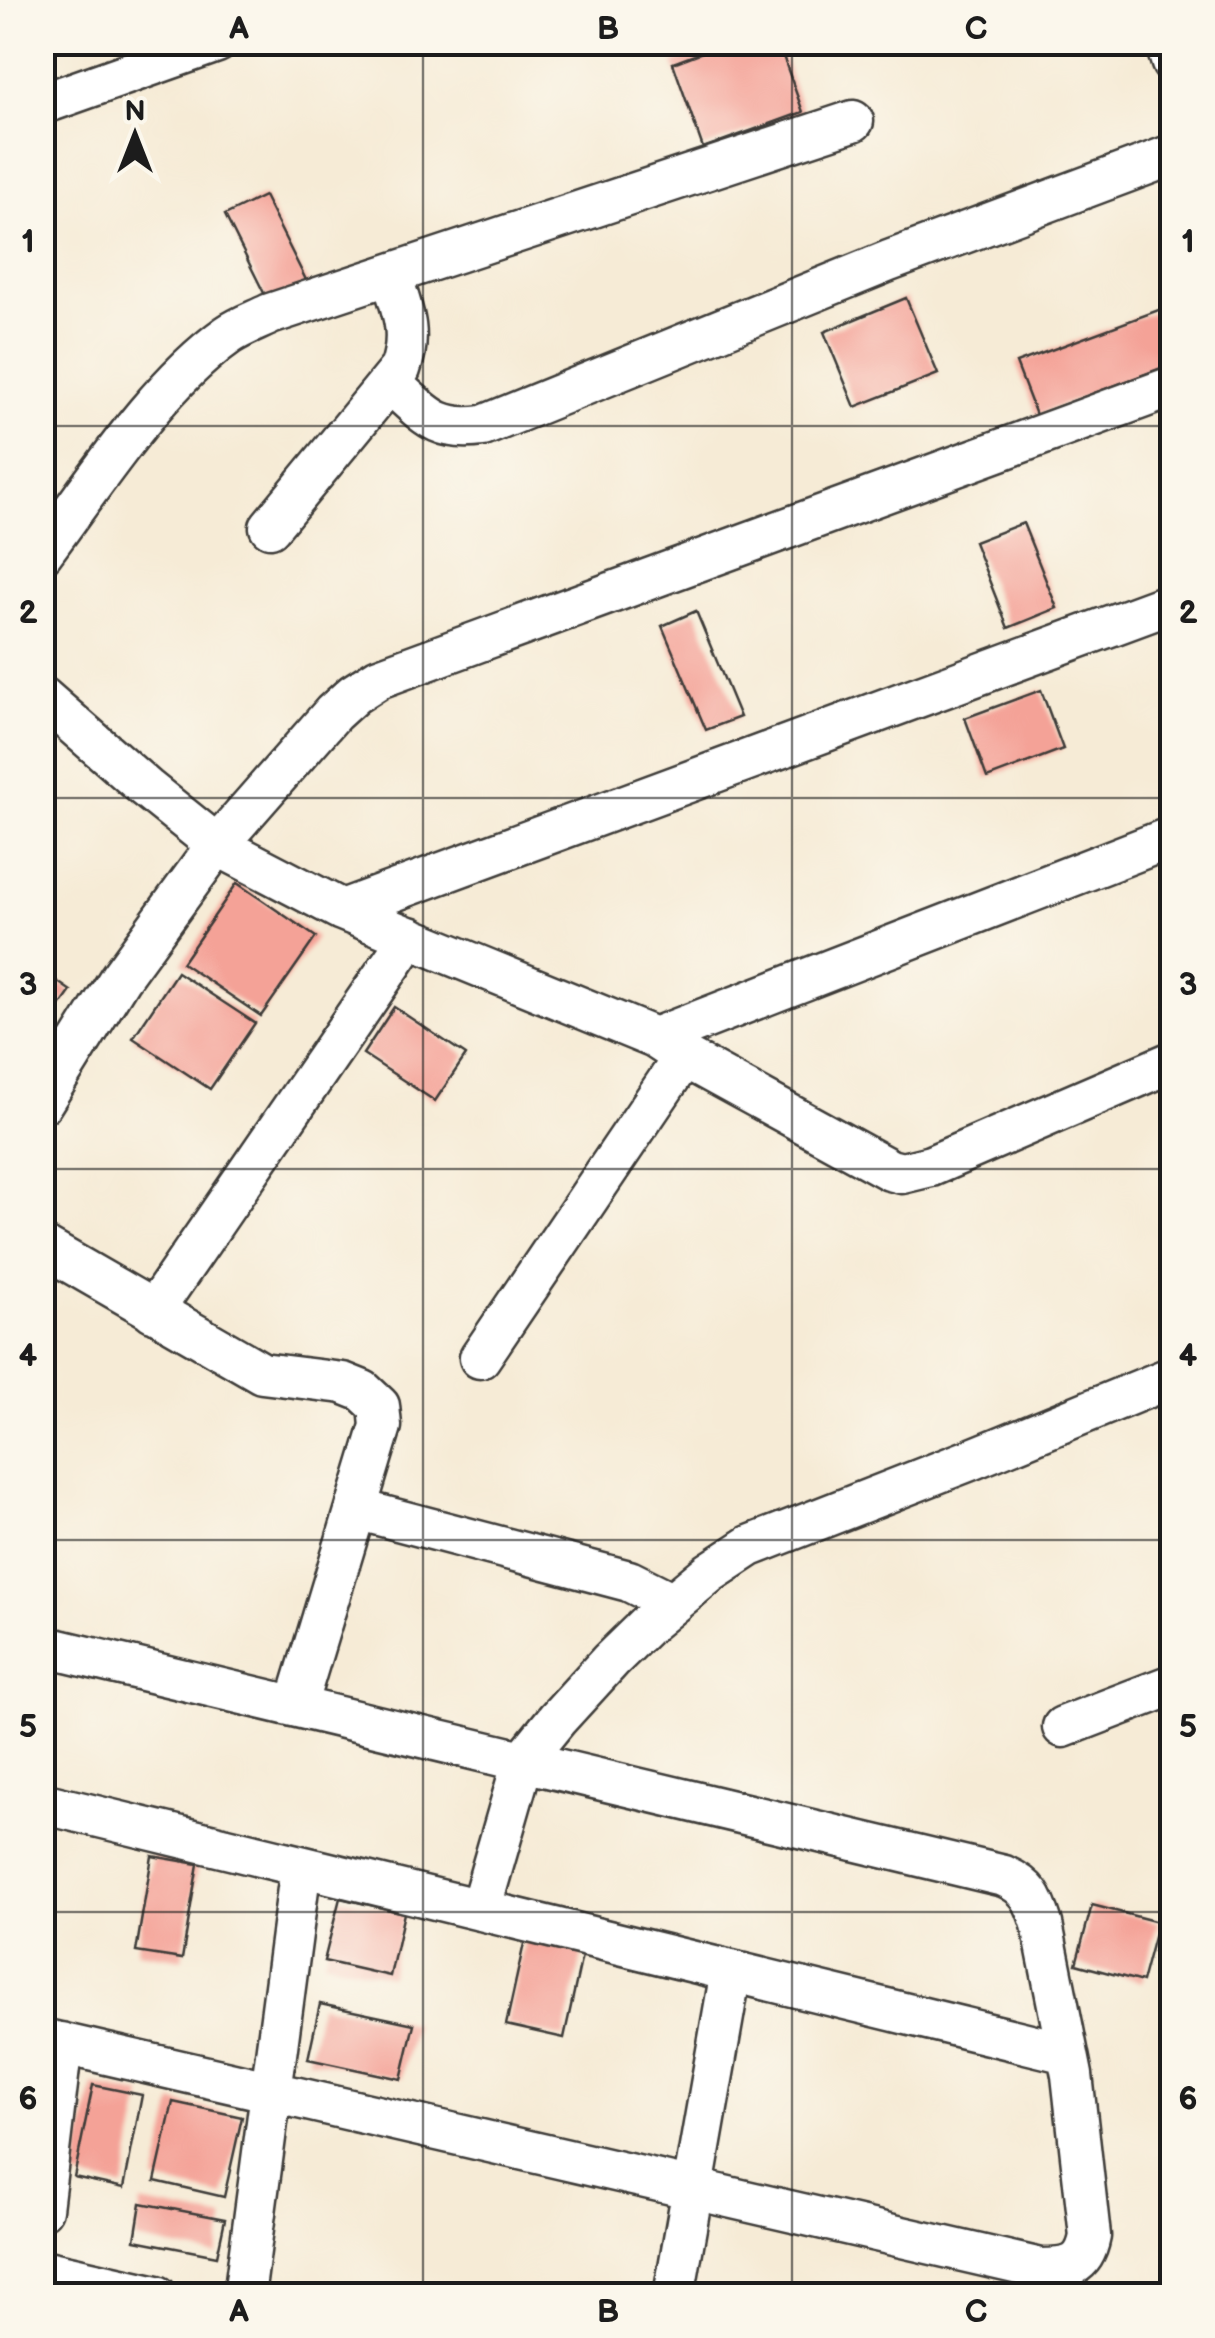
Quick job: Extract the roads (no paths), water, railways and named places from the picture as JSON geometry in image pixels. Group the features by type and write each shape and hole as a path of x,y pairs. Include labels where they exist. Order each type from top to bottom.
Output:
{"street":[{"path":"42,104 216,42"},
{"path":"1165,42 1172,63"},
{"path":"42,553 139,424 187,370 230,334 270,314 852,121"},
{"path":"390,383 445,426 483,426 889,262 1172,155"},
{"path":"270,527 400,369 408,338 391,274"},
{"path":"42,1103 120,978 217,845 354,694 380,678 1172,387"},
{"path":"342,910 1172,604"},
{"path":"43,697 217,845 342,910 670,1048 890,1170 902,1173 931,1166 1172,1062"},
{"path":"480,1358 670,1048 1172,837"},
{"path":"153,1310 410,937"},
{"path":"42,1246 262,1373 343,1383 375,1400 381,1414 380,1426 296,1706"},
{"path":"480,1910 523,1761 611,1660 709,1573 750,1546 1172,1377"},
{"path":"356,1509 629,1581 672,1603"},
{"path":"42,1646 1004,1876 1020,1883 1034,1900 1042,1924 1068,2053 1090,2236 1082,2259 1070,2266 1041,2269 52,2041 42,2208"},
{"path":"1063,1727 1172,1685"},
{"path":"42,1804 1068,2053"},
{"path":"244,2296 301,1866"},
{"path":"674,2296 731,1971"},
{"path":"42,2270 157,2296"}]}
